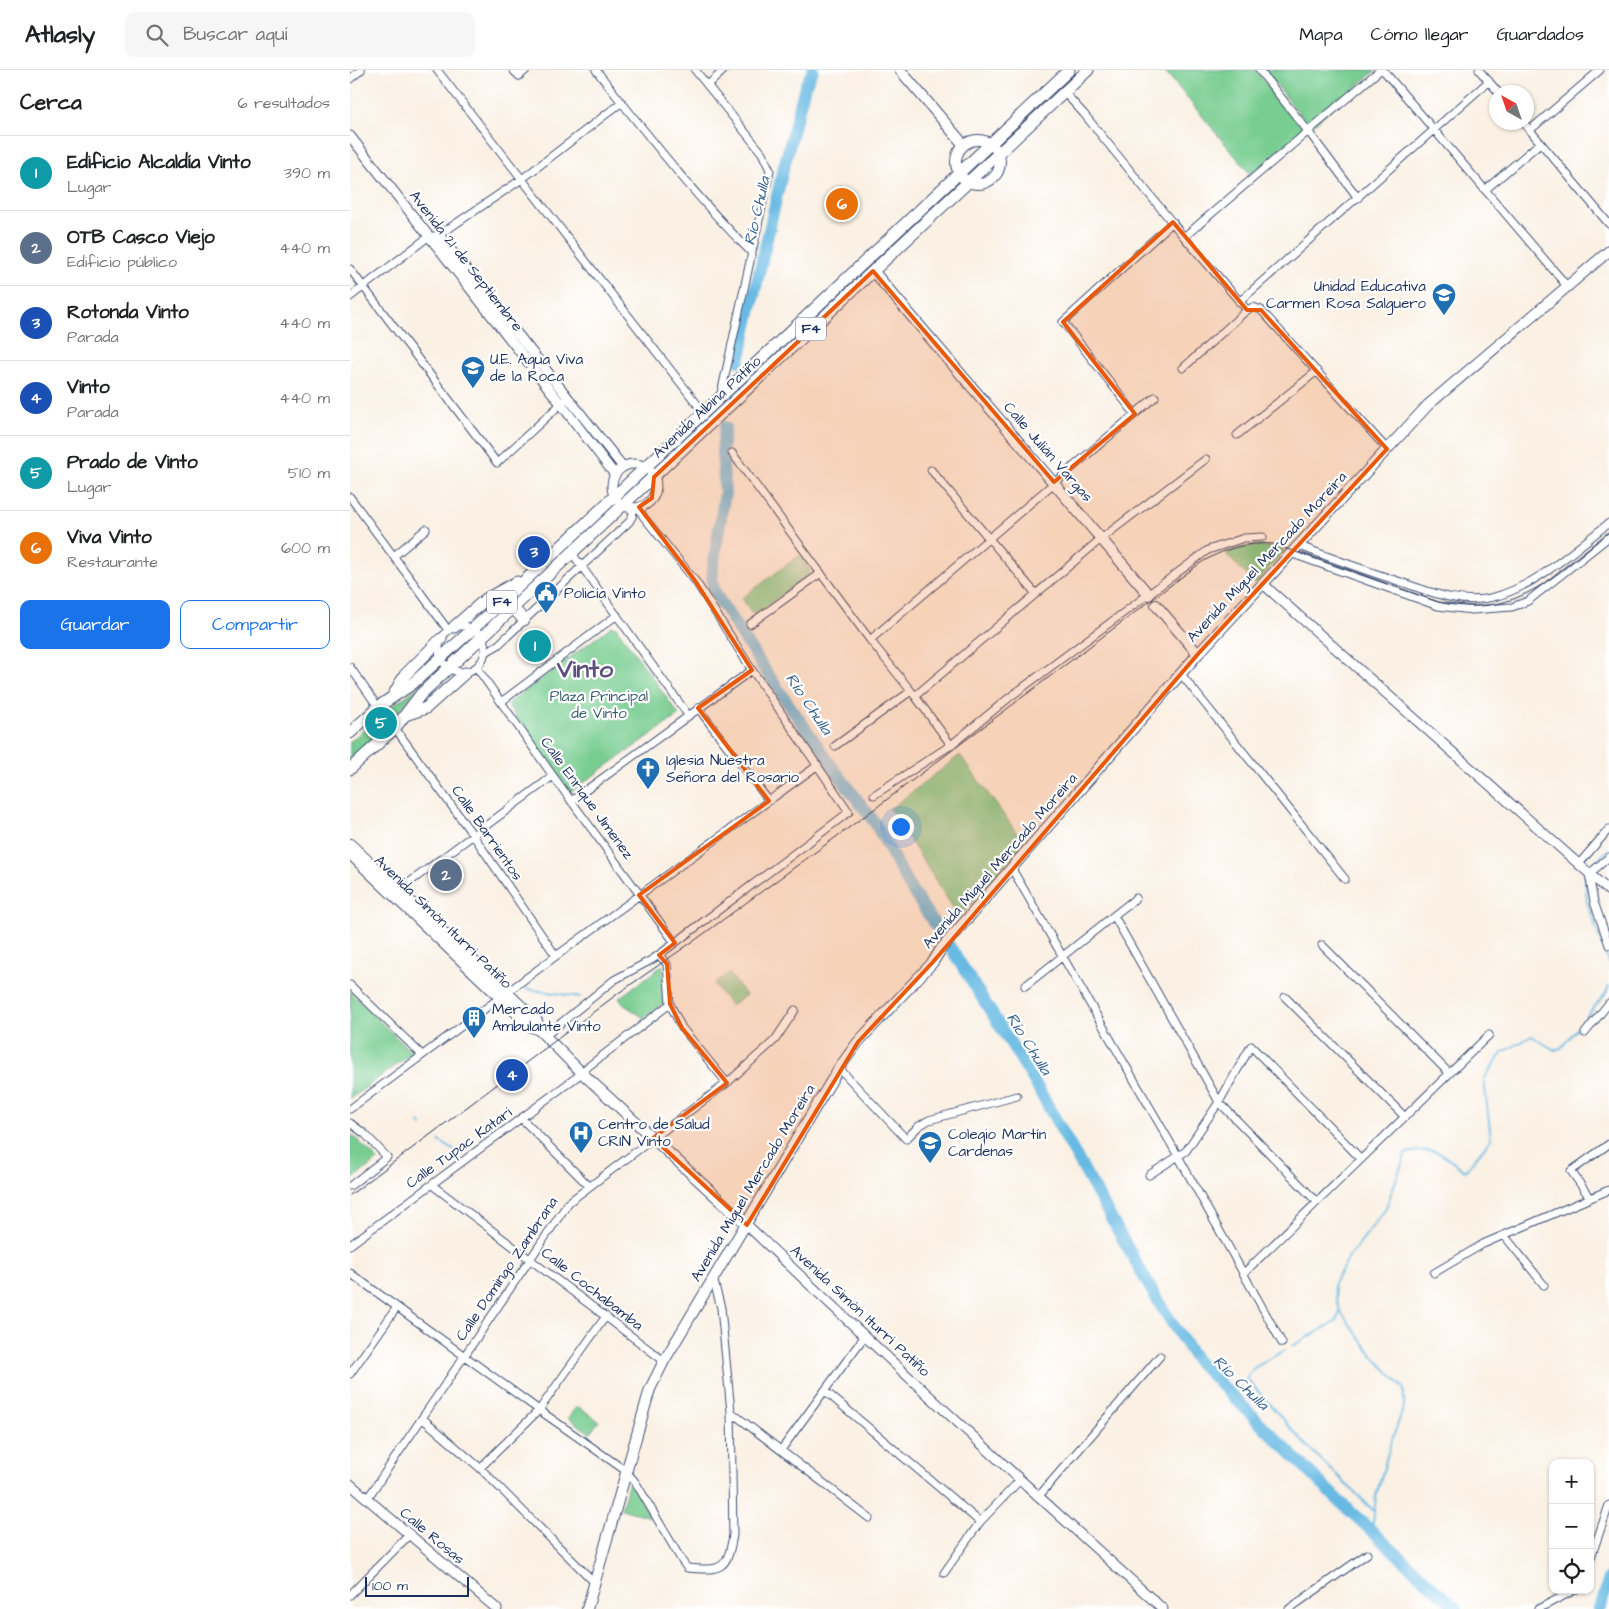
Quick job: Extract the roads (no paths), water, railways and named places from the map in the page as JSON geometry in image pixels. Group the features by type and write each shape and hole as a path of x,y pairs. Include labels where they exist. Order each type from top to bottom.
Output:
{"highway":[{"name":"Avenida Albina Patiño","path":"350,733 378,707 412,684 441,658 1069,70"},
{"name":"Avenida Albina Patiño","path":"350,769 395,728 421,694 572,553 632,506 654,477 1088,70"},
{"path":"392,698 405,675 448,632 486,599 532,574"},
{"path":"514,609 524,620"},
{"path":"405,715 426,708 466,673"}],"main road":[{"path":"900,70 964,145"},
{"path":"969,182 959,173 956,161 960,149 964,145 977,140 984,141 990,144 999,154"},
{"name":"Avenida Miguel Mercado Moreira","path":"587,1609 650,1389 664,1361 713,1278 839,1068 858,1042 933,962 944,946 1198,654 1434,399 1609,251"},
{"name":"Calle Julián Vargas","path":"873,271 1149,595"},
{"name":"Calle Julián Vargas","path":"1156,605 1198,654"},
{"name":"Avenida Simón Iturri Patiño","path":"350,844 396,892 503,995 531,1027 542,1033 746,1225"},
{"name":"Avenida Simón Iturri Patiño","path":"350,854 396,892"}],"street":[{"path":"350,79 361,70"},
{"path":"438,70 704,413"},
{"path":"513,70 519,76 526,70"},
{"path":"596,70 693,191 752,253"},
{"path":"695,70 762,153 770,170 721,396"},
{"path":"708,85 724,70"},
{"path":"1260,70 1358,198"},
{"path":"1184,237 1381,70 1567,286"},
{"path":"1479,70 1492,85"},
{"path":"1534,127 1600,70"},
{"path":"1240,302 1488,81"},
{"path":"1064,92 1247,310"},
{"path":"350,297 428,237 439,235 522,179 622,102"},
{"path":"1530,130 1609,224"},
{"name":"Avenida 21 de Septiembre","path":"350,136 428,237 564,401 623,467"},
{"path":"1485,190 1540,143"},
{"path":"1135,414 1062,322 1173,222"},
{"name":"Avenida 21 de Septiembre","path":"439,235 564,401 615,475"},
{"path":"350,269 497,463 564,401"},
{"path":"1183,368 1247,310 1253,307 1261,310 1387,449"},
{"path":"1237,434 1317,371"},
{"path":"870,640 1155,397"},
{"path":"732,453 870,640 951,745"},
{"path":"835,746 913,694 1102,538 1206,459"},
{"path":"542,1033 614,980 659,955 849,812 752,670 696,582 642,516 632,506 614,496 612,485 615,475 623,467 633,464 645,467 654,477"},
{"path":"931,470 1036,594"},
{"path":"350,497 448,632"},
{"path":"486,652 498,644 629,522 632,517 632,506"},
{"path":"1297,545 1355,567 1438,594 1454,598 1486,598 1515,589 1543,574 1609,523"},
{"path":"394,556 426,529"},
{"path":"874,795 951,745 1010,697 1208,550 1244,538 1263,537"},
{"path":"1290,553 1438,606 1472,610 1512,607 1528,601 1609,537"},
{"path":"572,553 688,715"},
{"path":"750,624 821,573"},
{"path":"1263,584 1609,891"},
{"name":"Calle Julián Vargas","path":"1149,595 1156,605"},
{"path":"502,702 617,615"},
{"path":"467,626 472,629 483,638 486,652 477,668 466,673 456,672 449,668 441,658 439,651 448,632 467,626"},
{"path":"350,667 378,707"},
{"name":"Calle Enrique Jimenez","path":"477,668 675,943"},
{"path":"572,801 752,670"},
{"path":"1181,674 1345,879"},
{"path":"698,708 769,802"},
{"name":"Calle Barrientos","path":"395,728 473,835 556,956"},
{"path":"350,1109 818,765"},
{"path":"396,892 553,776"},
{"path":"1609,829 1585,870 1609,945"},
{"path":"1585,870 1609,857"},
{"path":"1012,869 1178,1156 1282,1343"},
{"path":"1025,986 1136,898"},
{"path":"1114,916 1218,1102 1317,1202"},
{"path":"1322,945 1450,1073"},
{"path":"659,955 666,964 670,1004 682,1028 727,1083"},
{"path":"350,985 422,1055"},
{"path":"1285,997 1404,1117"},
{"path":"1585,1033 1609,1003"},
{"name":"Calle Tupac Katari","path":"350,1245 522,1119 670,1004"},
{"name":"Calle Domingo Zambrana","path":"367,1499 569,1202 727,1083 775,1040 795,1010"},
{"path":"1244,1273 1489,1035"},
{"path":"1150,1175 1186,1151 1251,1046 1361,1159"},
{"path":"839,1068 906,1139 929,1120 1017,1096"},
{"path":"522,1119 589,1186"},
{"path":"350,1123 365,1134 387,1157 350,1186"},
{"path":"1590,1198 1571,1171 1609,1144"},
{"name":"Calle Cochabamba","path":"432,1185 664,1361"},
{"path":"1434,1273 1483,1244 1609,1190"},
{"name":"Avenida Simón Iturri Patiño","path":"746,1225 864,1337 1163,1609"},
{"path":"1504,1235 1544,1285"},
{"path":"350,1273 538,1410 626,1471 636,1482 687,1568 705,1570 719,1568 726,1563 730,1554 733,1535 731,1412 721,1308 713,1278"},
{"path":"350,1374 397,1307"},
{"path":"480,1468 538,1410 606,1316"},
{"path":"781,1450 864,1337"},
{"path":"1038,1497 1160,1356"},
{"path":"824,1391 980,1522"},
{"path":"731,1412 869,1518"},
{"path":"422,1418 480,1468 594,1582"},
{"path":"944,1574 980,1522 1020,1480"},
{"name":"Calle Rosas","path":"350,1484 497,1609"},
{"path":"1594,1549 1609,1505"},
{"path":"350,1595 410,1534"},
{"path":"1289,1609 1367,1554"},
{"path":"1538,1609 1567,1594"}],"waterway":[{"name":"Río Chulla","path":"739,361 781,178 805,86 813,70"},
{"name":"Río Chulla","path":"725,427 722,451 725,493 712,582 717,596 760,663 831,765 875,823 909,886 952,950 1030,1074 1156,1298 1196,1360 1340,1502 1457,1609"},
{"path":"1589,868 1609,849"},
{"path":"1585,874 1587,902 1609,964"},
{"path":"1292,1346 1337,1321 1340,1311 1333,1285 1349,1257 1385,1210 1406,1153 1425,1150 1432,1151 1444,1156 1465,1171 1491,1139 1484,1079 1502,1053 1532,1036 1554,1050 1561,1048 1606,993 1609,986"},
{"path":"527,989 580,997"},
{"path":"419,1122 422,1126"},
{"path":"439,1141 460,1154"},
{"path":"1340,1311 1373,1356 1404,1389 1404,1406 1376,1496 1372,1531"},
{"path":"1285,1350 1254,1368 1246,1378 1308,1447 1374,1511"},
{"path":"1598,1609 1601,1606 1609,1578"}],"tram line":[{"path":"350,1195 620,992 698,938 873,810 1208,559 1244,545 1273,544 1438,602 1465,606 1490,605 1512,600 1532,591 1551,579 1609,532"}],"place":[{"name":"Viva Vinto","path":"842,204"},
{"name":"Unidad Educativa Carmen Rosa Salguero","path":"1444,316"},
{"name":"U.E. Agua Viva de la Roca","path":"473,389"},
{"name":"Rotonda Vinto","path":"534,552"},
{"name":"Policía Vinto","path":"546,614"},
{"name":"Edificio Alcaldía Vinto","path":"535,646"},
{"name":"Prado de Vinto","path":"381,723"},
{"name":"Iglesia Nuestra Señora del Rosario","path":"648,790"},
{"name":"OTB Casco Viejo","path":"446,875"},
{"name":"Mercado Ambulante Vinto","path":"474,1039"},
{"name":"Vinto","path":"512,1075"},
{"name":"Centro de Salud CRIN Vinto","path":"581,1154"},
{"name":"Colegio Martín Cardenas","path":"930,1164"}],"district":[{"name":"Vinto","path":"585,669"}],"park label":[{"name":"Plaza Principal de Vinto","path":"599,704"}]}
